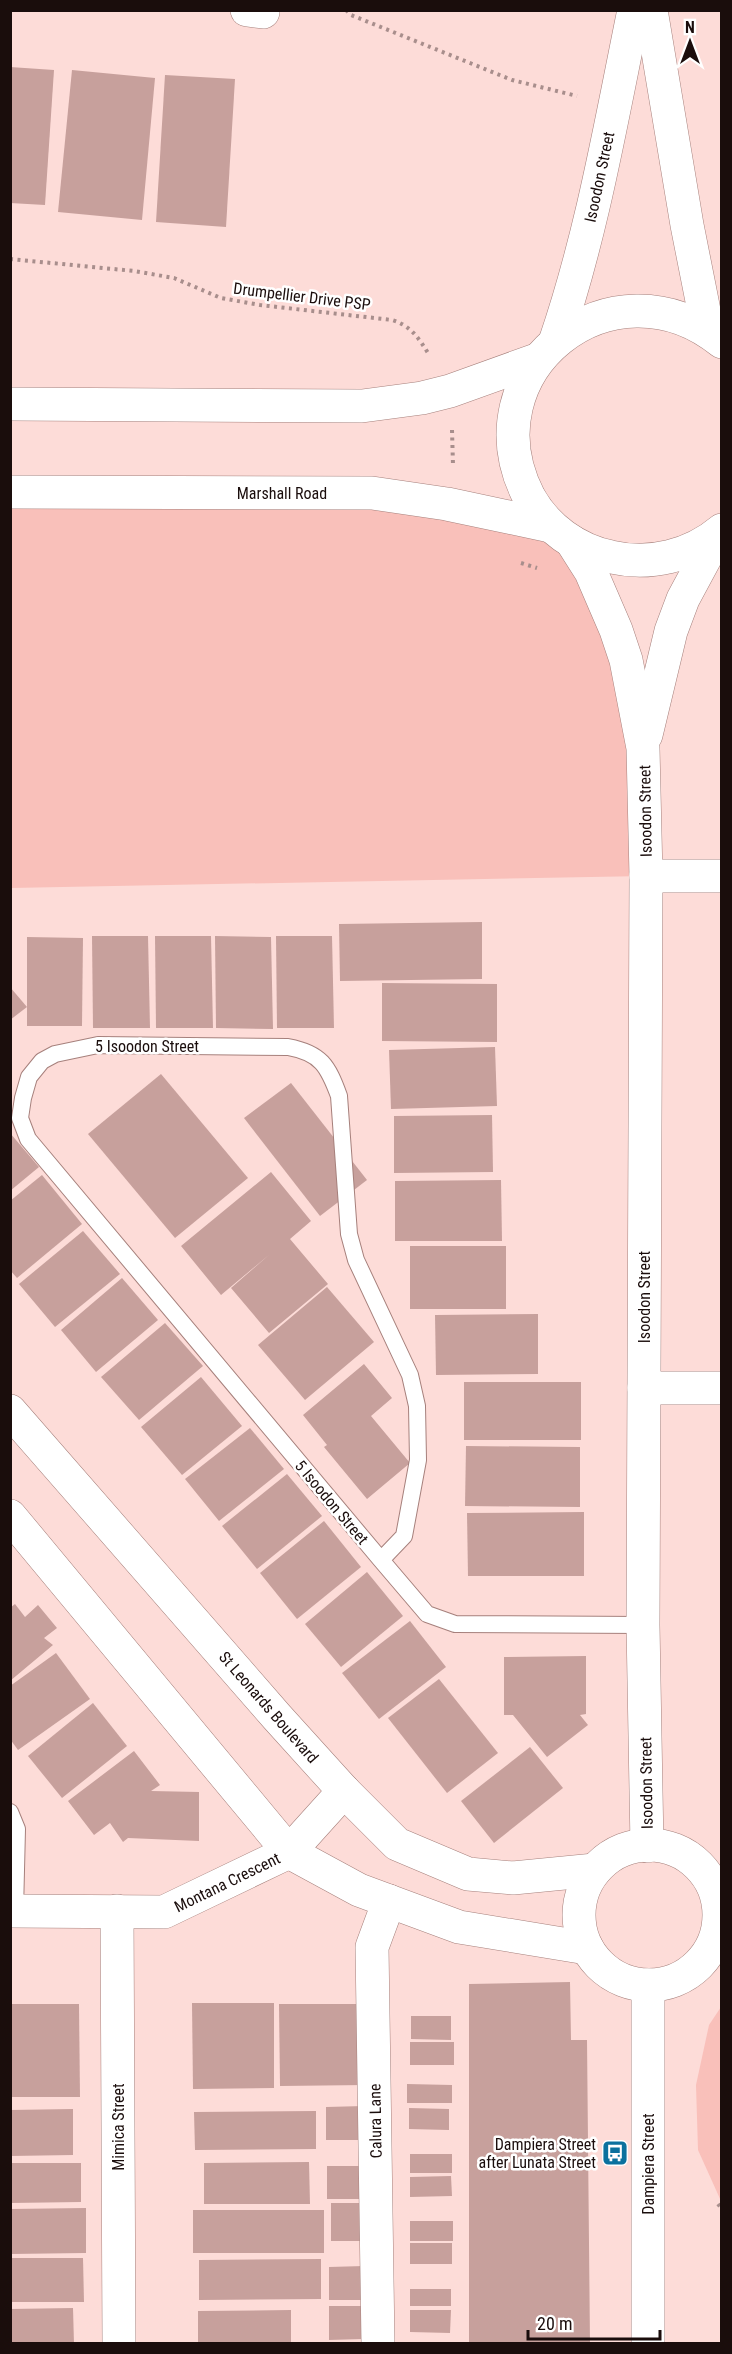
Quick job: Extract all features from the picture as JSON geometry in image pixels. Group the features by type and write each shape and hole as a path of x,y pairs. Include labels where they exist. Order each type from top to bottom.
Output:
{"street":[{"name":"Isoodon Street","path":"634,10 590,224 573,290 547,350 525,381 517,406 513,432 515,458 522,483 534,506 562,534 591,572 616,630 626,660 643,748 646,876 643,1625 647,1846"},
{"path":"651,10 687,225 715,336"},
{"path":"10,404 362,406 412,400 450,391 547,350 590,320 609,314 630,311 670,314 715,336"},
{"name":"Marshall Road","path":"10,492 372,493 447,504 562,534"},
{"name":"Isoodon Street","path":"643,748 671,631 683,599 720,531"},
{"path":"562,534 595,554 621,560 647,561 673,557 698,546 720,531"},
{"path":"646,876 722,876"},
{"path":"644,1388 722,1388"},
{"name":"St Leonards Boulevard","path":"10,1411 344,1791 397,1844 468,1874 513,1878 595,1870"},
{"path":"10,1516 289,1852 359,1890 459,1927 587,1948"},
{"name":"Montana Crescent","path":"13,1911 164,1912 289,1852 344,1791"},
{"path":"647,1846 673,1850 696,1864 712,1886 720,1913 715,1938 703,1959 684,1976 661,1984 648,1985 623,1981 612,1975 593,1959 582,1935 579,1908 587,1882 595,1870 610,1857 628,1849 647,1846"},
{"name":"Calura Lane","path":"378,2343 372,1947 389,1901"},
{"name":"Mimica Street","path":"117,1911 119,2343"},
{"name":"Dampiera Street","path":"648,1985 648,2343"}],"lane":[{"name":"5 Isoodon Street","path":"381,1560 404,1536 418,1460 417,1406 410,1375 356,1260 349,1234 339,1096 332,1076 319,1059 307,1050 288,1047 98,1044 55,1054 42,1061 29,1077 23,1098 20,1118 28,1139 381,1560 427,1614 455,1624 643,1625"},
{"path":"10,1812 17,1828 13,1911"}],"path":[{"path":"346,10 351,15 512,80 577,96"},
{"name":"Drumpellier Drive PSP","path":"10,259 134,271 174,278 221,298 240,302 392,320 405,324 416,335 450,391"}],"shaded area":[{"path":"10,492 359,493 595,554 616,630 646,876 11,888"},
{"path":"721,2007 721,2201 698,2150 696,2085 709,2025"}],"building":[{"path":"10,67 54,70 45,205 10,203"},
{"path":"72,70 155,78 142,220 58,212"},
{"path":"165,75 235,79 226,227 156,222"},
{"path":"482,922 482,979 340,981 339,924"},
{"path":"92,936 148,936 150,1028 93,1028"},
{"path":"155,936 211,936 213,1028 156,1028"},
{"path":"215,936 271,937 273,1029 216,1028"},
{"path":"276,936 332,936 334,1028 277,1028"},
{"path":"27,937 83,938 82,1026 27,1026"},
{"path":"382,983 497,984 497,1042 382,1041"},
{"path":"10,987 27,1007 10,1020"},
{"path":"495,1047 497,1106 391,1109 389,1050"},
{"path":"161,1074 248,1178 175,1238 88,1134"},
{"path":"291,1083 367,1180 320,1216 244,1118"},
{"path":"492,1115 493,1172 394,1173 394,1116"},
{"path":"10,1133 39,1167 10,1191"},
{"path":"271,1172 311,1221 290,1239 328,1284 269,1333 231,1288 270,1254 221,1295 181,1246"},
{"path":"42,1175 82,1224 17,1278 10,1270 10,1201"},
{"path":"501,1180 502,1241 395,1241 395,1181"},
{"path":"83,1231 120,1274 55,1327 19,1284"},
{"path":"410,1246 506,1246 506,1309 410,1309"},
{"path":"122,1278 158,1320 96,1372 61,1330"},
{"path":"327,1287 374,1342 305,1400 258,1345"},
{"path":"538,1314 538,1374 436,1375 435,1315"},
{"path":"165,1323 203,1366 139,1420 101,1377"},
{"path":"364,1364 392,1398 371,1416 410,1463 367,1499 324,1447 327,1445 303,1415"},
{"path":"201,1377 242,1426 182,1475 141,1427"},
{"path":"464,1382 581,1382 581,1440 464,1440"},
{"path":"250,1428 284,1469 219,1521 185,1479"},
{"path":"466,1446 580,1447 580,1507 465,1506"},
{"path":"287,1474 322,1516 257,1569 222,1526"},
{"path":"584,1512 584,1576 468,1576 467,1513"},
{"path":"324,1521 361,1567 297,1619 260,1573"},
{"path":"367,1572 403,1616 341,1667 305,1624"},
{"path":"15,1604 25,1617 38,1605 57,1628 44,1638 53,1645 10,1681 10,1608"},
{"path":"410,1621 446,1667 379,1719 342,1673"},
{"path":"56,1653 90,1699 18,1750 10,1739 10,1686"},
{"path":"586,1656 586,1714 580,1715 588,1725 547,1757 513,1715 504,1715 504,1657"},
{"path":"439,1679 498,1753 447,1793 388,1718"},
{"path":"93,1703 127,1746 62,1798 28,1756"},
{"path":"530,1747 563,1788 494,1843 461,1801"},
{"path":"134,1751 160,1785 151,1791 199,1792 199,1841 128,1838 123,1842 110,1823 94,1835 68,1801"},
{"path":"570,1982 571,2040 587,2040 590,2344 469,2344 469,1984"},
{"path":"192,2003 274,2003 274,2088 193,2089"},
{"path":"10,2004 79,2004 80,2097 10,2097"},
{"path":"279,2004 366,2004 366,2085 280,2086"},
{"path":"411,2016 451,2016 451,2040 411,2039"},
{"path":"410,2042 454,2042 454,2065 410,2065"},
{"path":"407,2084 452,2085 452,2103 407,2103"},
{"path":"364,2106 364,2140 326,2140 326,2107"},
{"path":"409,2108 449,2109 449,2130 409,2129"},
{"path":"73,2109 73,2155 10,2156 10,2110"},
{"path":"316,2111 316,2149 195,2150 194,2112"},
{"path":"410,2154 452,2154 452,2173 410,2173"},
{"path":"309,2162 310,2204 204,2204 204,2163"},
{"path":"10,2163 81,2163 81,2202 10,2203"},
{"path":"327,2166 367,2166 367,2199 327,2199"},
{"path":"451,2176 452,2196 410,2197 410,2177"},
{"path":"331,2203 367,2203 367,2241 331,2241"},
{"path":"86,2208 86,2253 10,2254 10,2209"},
{"path":"193,2210 324,2210 324,2253 193,2253"},
{"path":"410,2221 453,2221 453,2241 410,2241"},
{"path":"410,2243 452,2243 452,2264 410,2264"},
{"path":"10,2258 83,2258 84,2302 10,2302"},
{"path":"321,2259 321,2299 199,2300 199,2260"},
{"path":"364,2266 364,2300 329,2300 329,2267"},
{"path":"410,2289 451,2289 451,2306 410,2306"},
{"path":"329,2306 362,2306 363,2339 329,2340"},
{"path":"73,2308 74,2344 10,2344 10,2309"},
{"path":"291,2310 291,2344 198,2344 198,2311"},
{"path":"410,2310 451,2310 450,2333 410,2332"}],"place":[{"name":"Dampiera Street after Lunata Street","path":"615,2153"}]}
